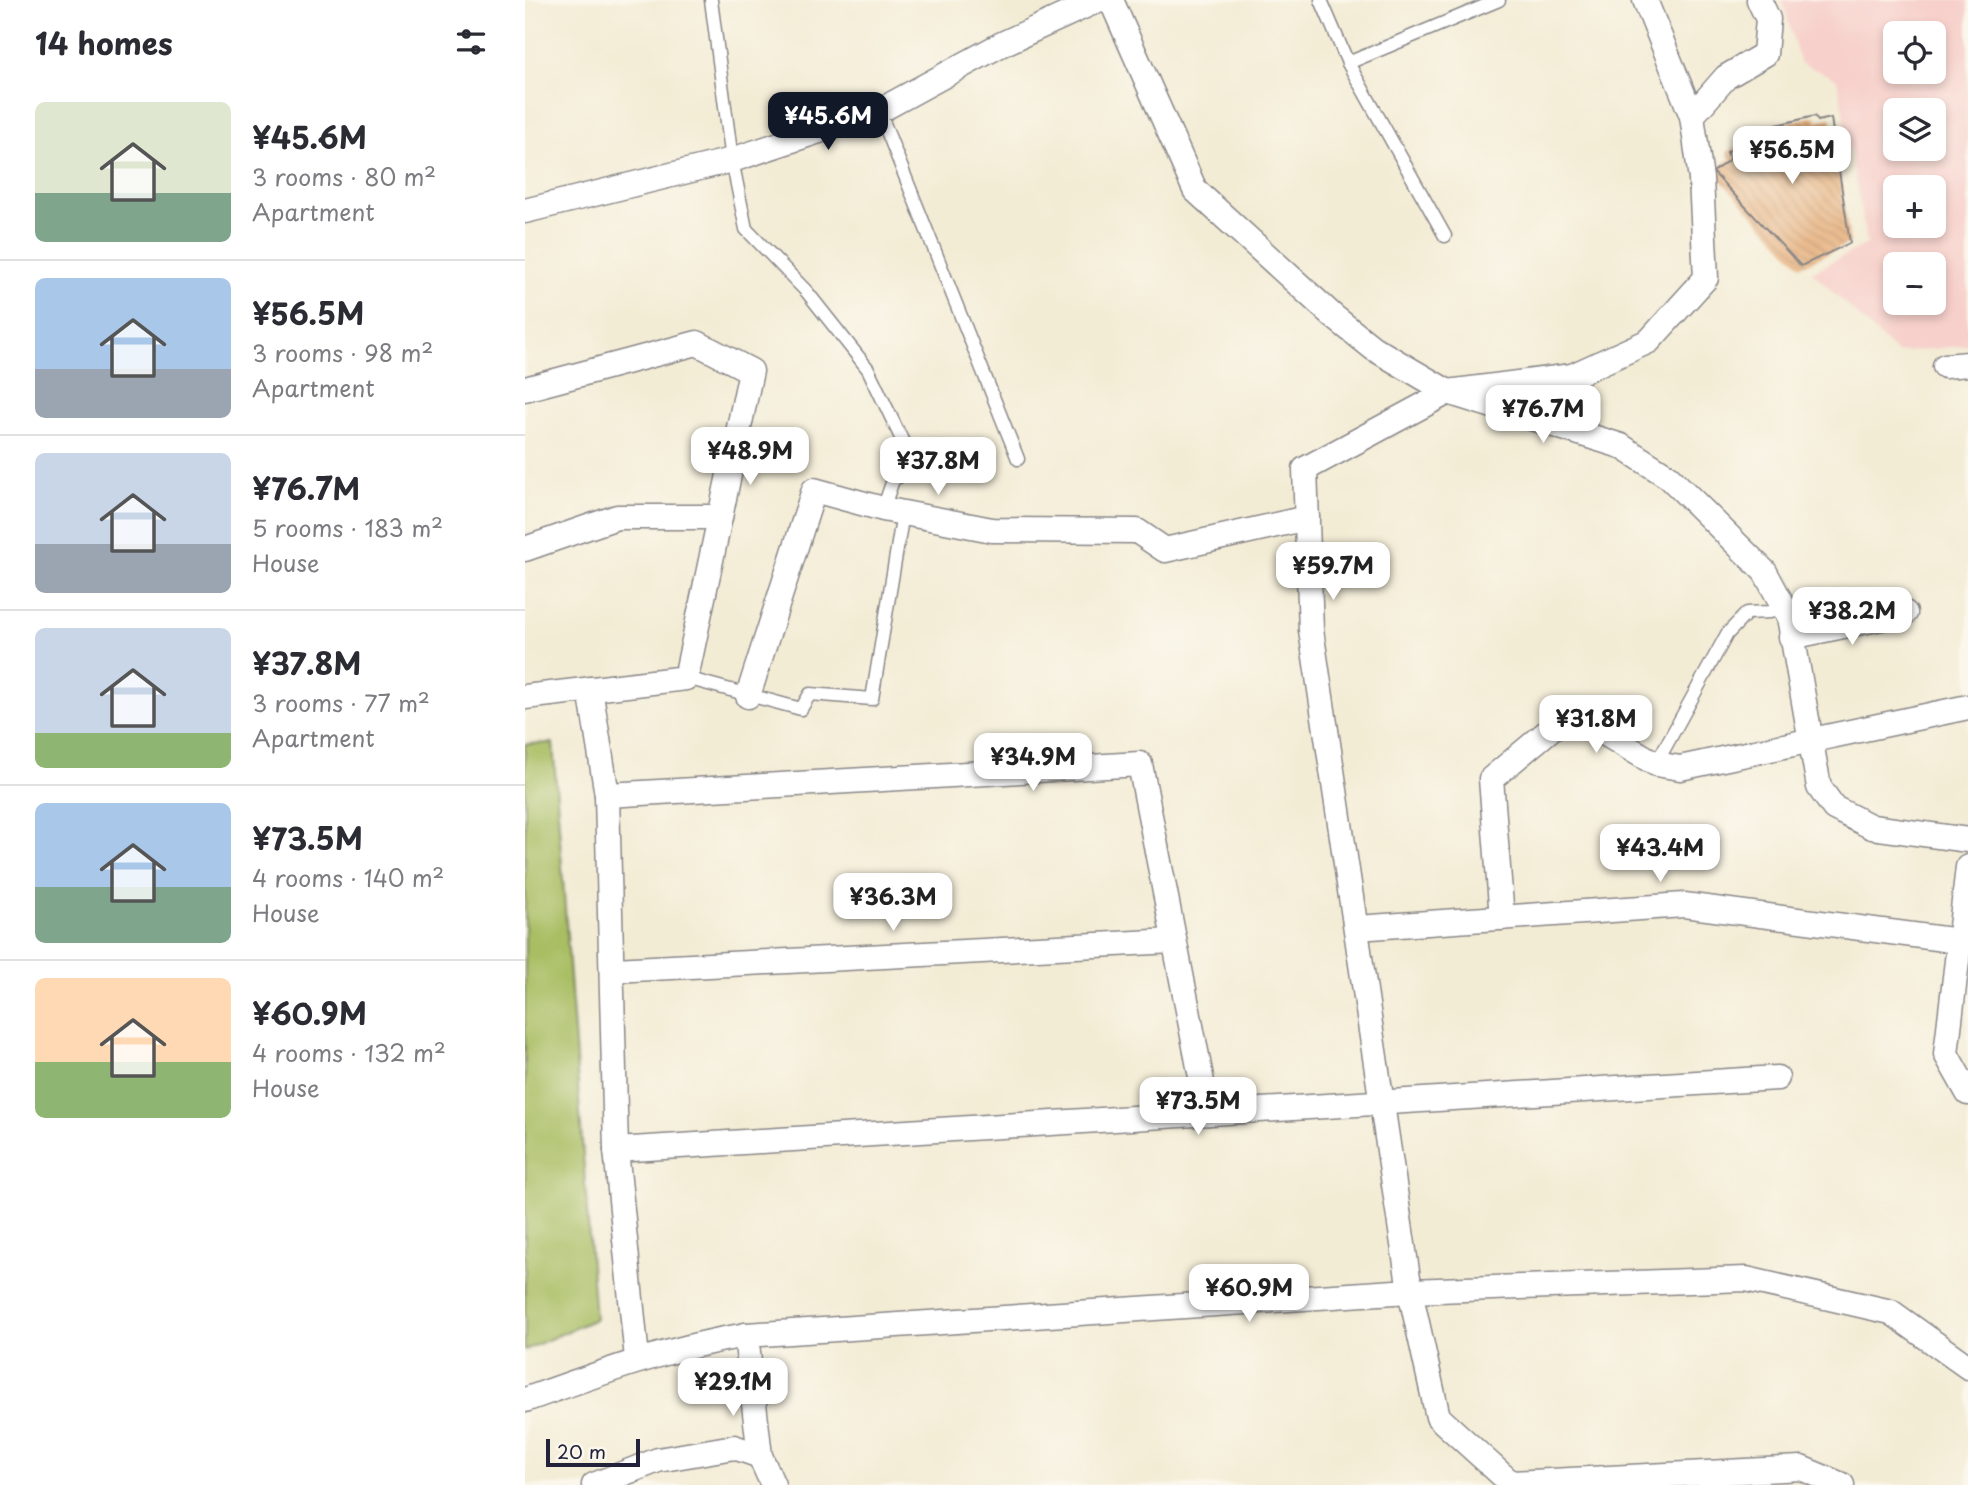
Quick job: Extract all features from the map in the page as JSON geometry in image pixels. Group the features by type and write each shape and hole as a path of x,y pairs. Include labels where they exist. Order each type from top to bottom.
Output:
{"street":[{"path":"525,211 732,160 879,111 1000,45 1098,0"},
{"path":"1111,0 1195,190 1333,316 1373,348 1448,392 1621,446 1669,477 1765,572 1789,617 1819,787 1834,808 1872,827 1968,840"},
{"path":"1645,0 1692,116 1701,179 1706,278 1649,341 1572,376 1448,392 1305,469 1311,630 1410,1291 1438,1417 1512,1484 1647,1479 1801,1468 1842,1485"},
{"path":"1692,116 1726,77 1765,54 1768,19 1759,0"},
{"path":"525,389 531,390 697,343 751,371 686,678 525,697"},
{"path":"748,696 814,490 893,511 992,530 1137,531 1165,550 1307,518"},
{"path":"525,549 617,517 720,517"},
{"path":"1791,637 1905,613"},
{"path":"590,689 607,795 614,970 616,1150 638,1359"},
{"path":"1502,918 1491,779 1570,713 1655,764 1680,768 1968,707"},
{"path":"607,795 1140,764 1207,1113"},
{"path":"1968,867 1946,1054 1968,1093"},
{"path":"1357,928 1684,905 1959,941"},
{"path":"614,970 1174,941"},
{"path":"616,1150 1777,1078"},
{"path":"525,1400 638,1359 691,1345 746,1335 1410,1291 1746,1279 1891,1312 1968,1367"},
{"path":"746,1335 760,1457 773,1485"},
{"path":"594,1485 658,1460 734,1447 760,1457"}],"lane":[{"path":"686,678 801,709 810,694 872,699 893,511 893,480 915,467 868,369 807,292 746,229 732,160 711,0"},
{"path":"1321,0 1348,63 1445,236"},
{"path":"1348,63 1499,0"},
{"path":"879,111 1018,459"},
{"path":"1655,764 1727,634 1747,613 1784,608"}],"shaded area":[{"path":"1782,0 1968,0 1968,345 1897,353 1812,272 1867,244 1837,79 1800,63"}],"green space":[{"path":"553,743 595,1319 525,1350 525,744"}],"building":[{"path":"1815,116 1818,121 1831,118 1850,243 1801,266 1713,172 1730,159 1727,152 1772,126"}]}
